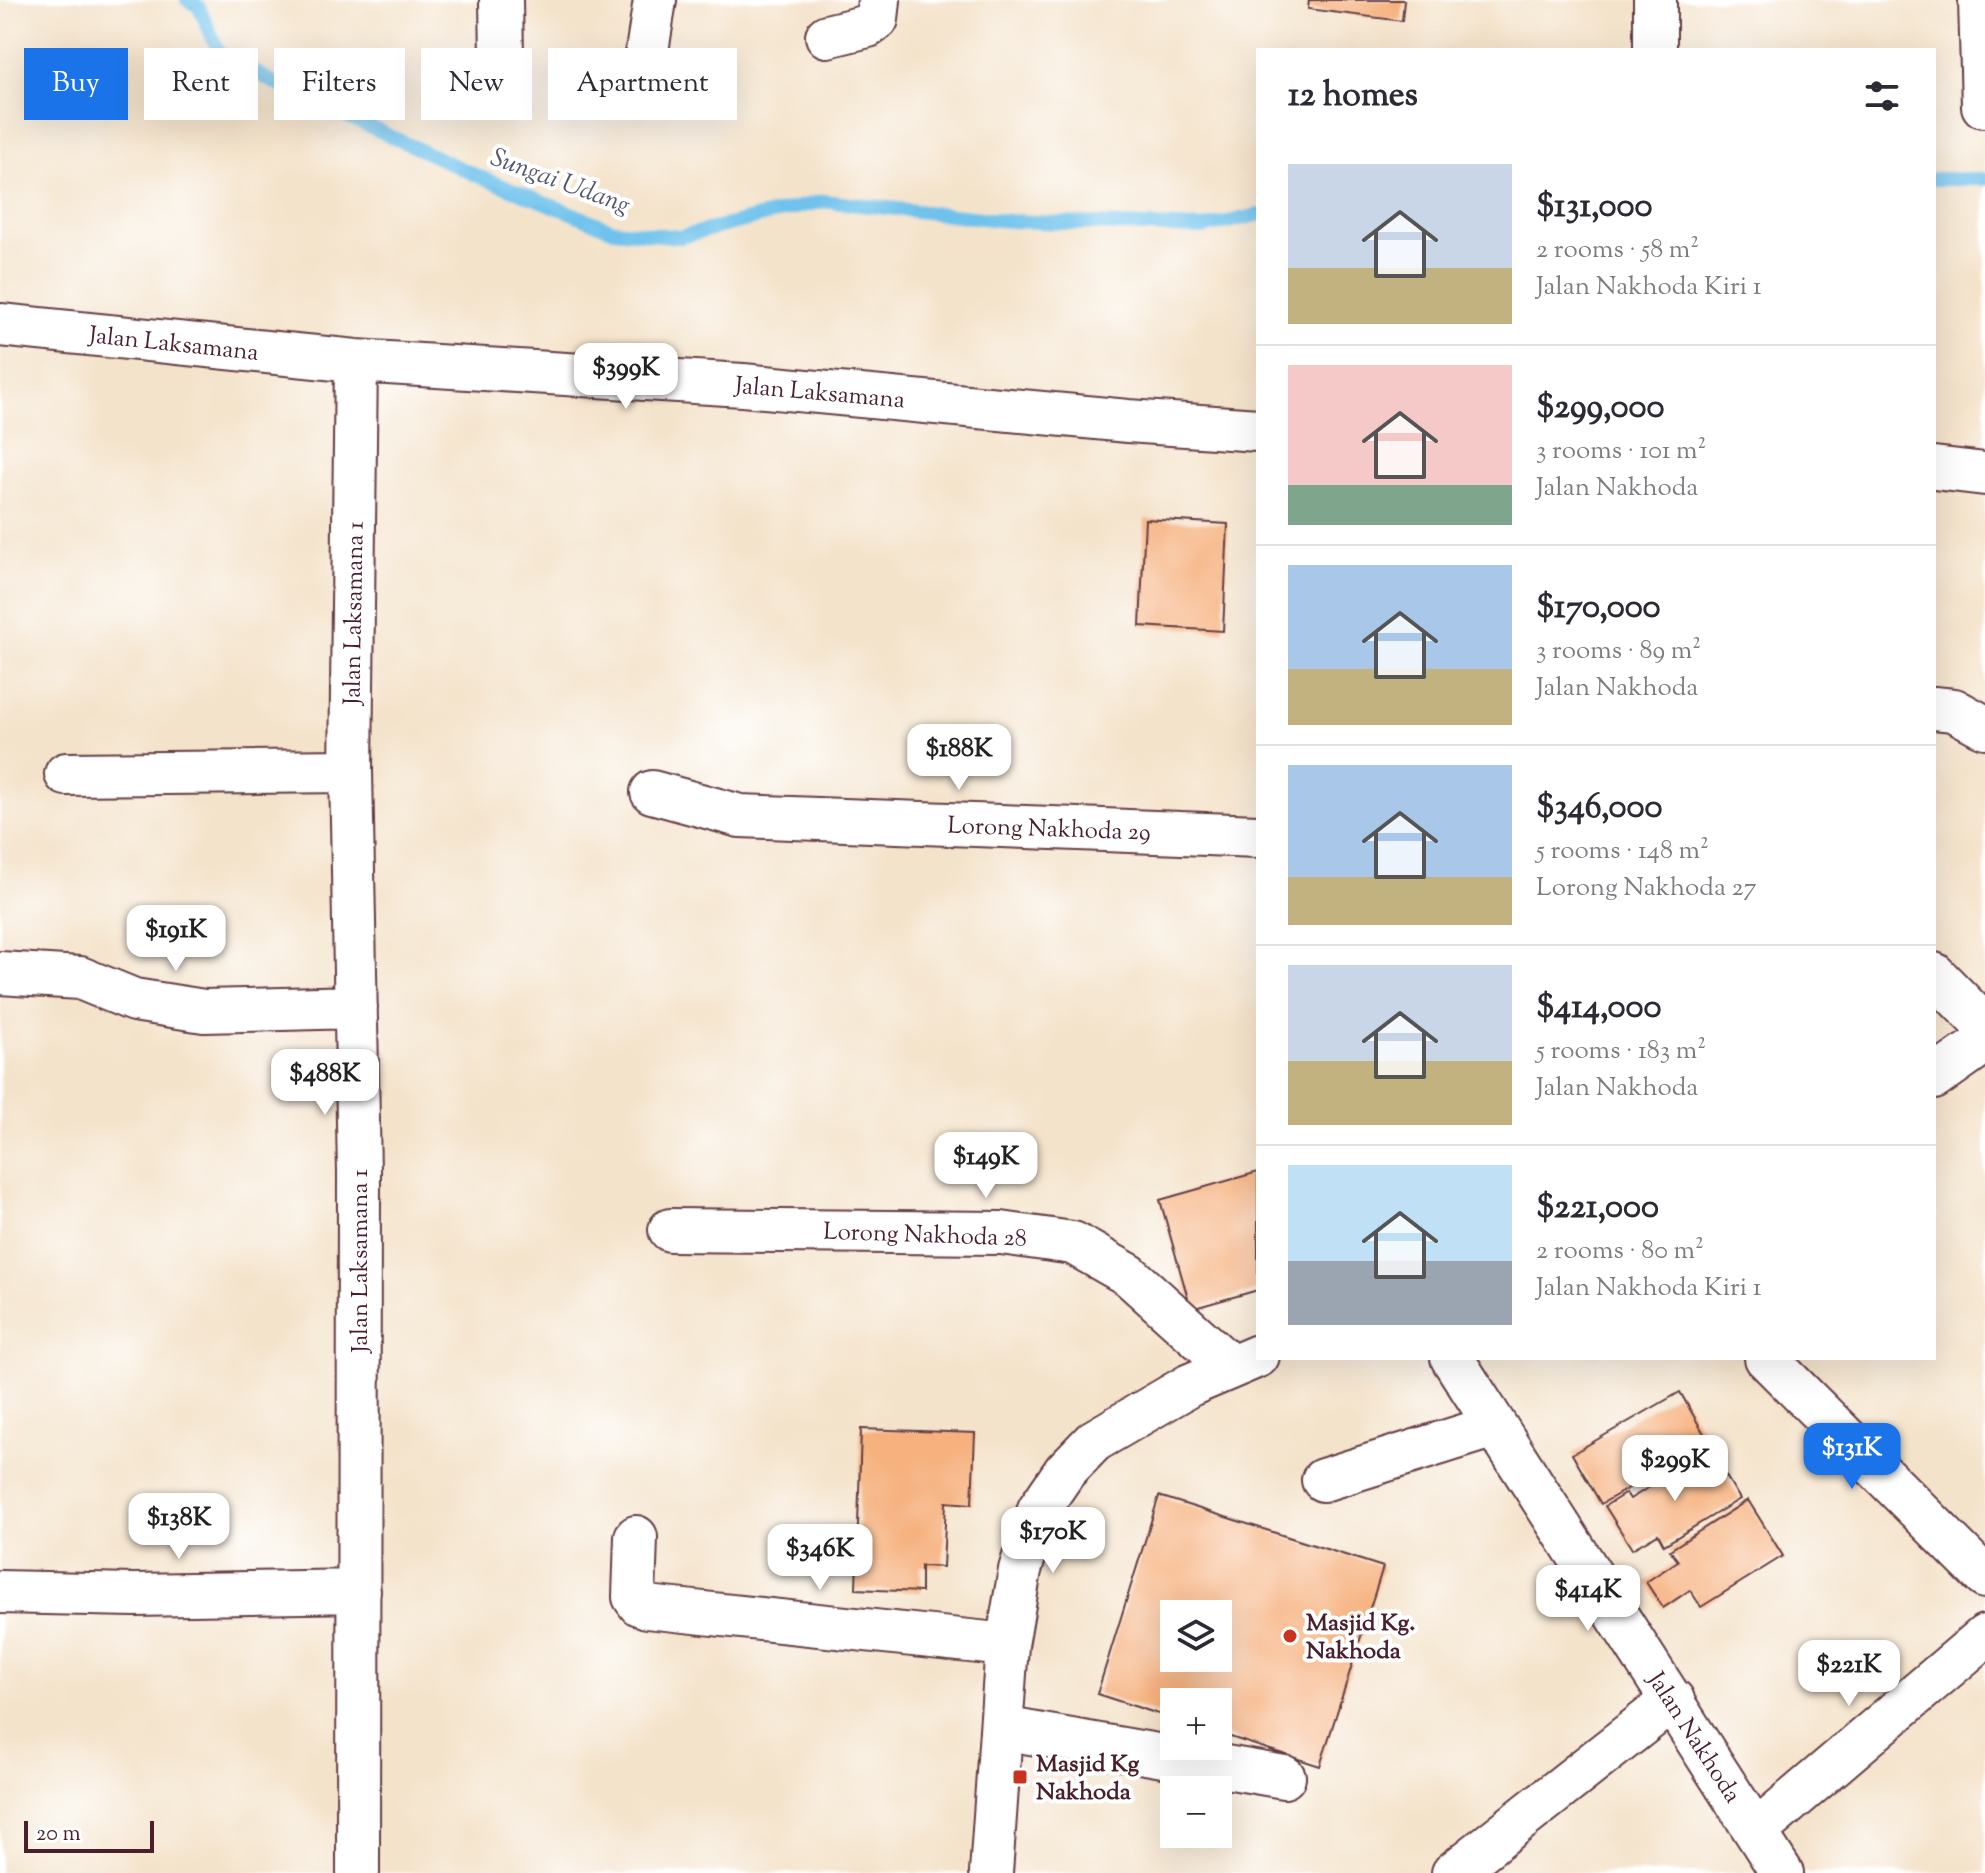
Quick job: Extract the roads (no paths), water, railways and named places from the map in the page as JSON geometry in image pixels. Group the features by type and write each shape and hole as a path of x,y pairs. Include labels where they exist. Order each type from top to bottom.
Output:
{"street":[{"path":"501,0 502,48"},
{"path":"648,48 655,0"},
{"path":"827,36 868,26 877,19 879,0"},
{"path":"1655,0 1655,48"},
{"path":"1980,0 1983,106"},
{"name":"Jalan Laksamana","path":"0,325 356,361 743,385 1256,430"},
{"name":"Jalan Laksamana 1","path":"356,361 351,771 359,1172 358,1873"},
{"path":"1936,468 1985,474"},
{"path":"1936,708 1954,710 1985,727"},
{"path":"66,774 351,771"},
{"name":"Lorong Nakhoda 29","path":"652,792 740,816 1256,836"},
{"path":"0,973 80,978 134,1000 204,1011 356,1007"},
{"path":"1936,976 1985,1026"},
{"path":"1936,1077 1985,1042"},
{"name":"Lorong Nakhoda 28","path":"670,1230 1001,1233 1073,1243 1129,1275 1245,1362"},
{"name":"Jalan Nakhoda","path":"1453,1360 1782,1873"},
{"path":"1768,1360 1985,1577"},
{"path":"991,1873 1007,1645 1020,1570 1039,1509 1065,1471 1094,1441 1190,1385 1245,1362"},
{"path":"1323,1480 1495,1426"},
{"path":"636,1537 634,1597 639,1604 647,1607 1007,1645"},
{"path":"0,1592 134,1595 359,1591"},
{"path":"1756,1831 1985,1636"},
{"path":"1453,1873 1673,1700"},
{"path":"1002,1728 1284,1777"}],"waterway":[{"name":"Sungai Udang","path":"187,0 199,7 219,52 278,85 478,176 614,230 680,237 823,201 1009,221 1202,228 1256,215"},
{"name":"Sungai Udang","path":"1936,179 1985,179"}],"place":[{"name":"Masjid Kg. Nakhoda","path":"1290,1636"},
{"name":"Masjid Kg Nakhoda","path":"1020,1777"}]}
